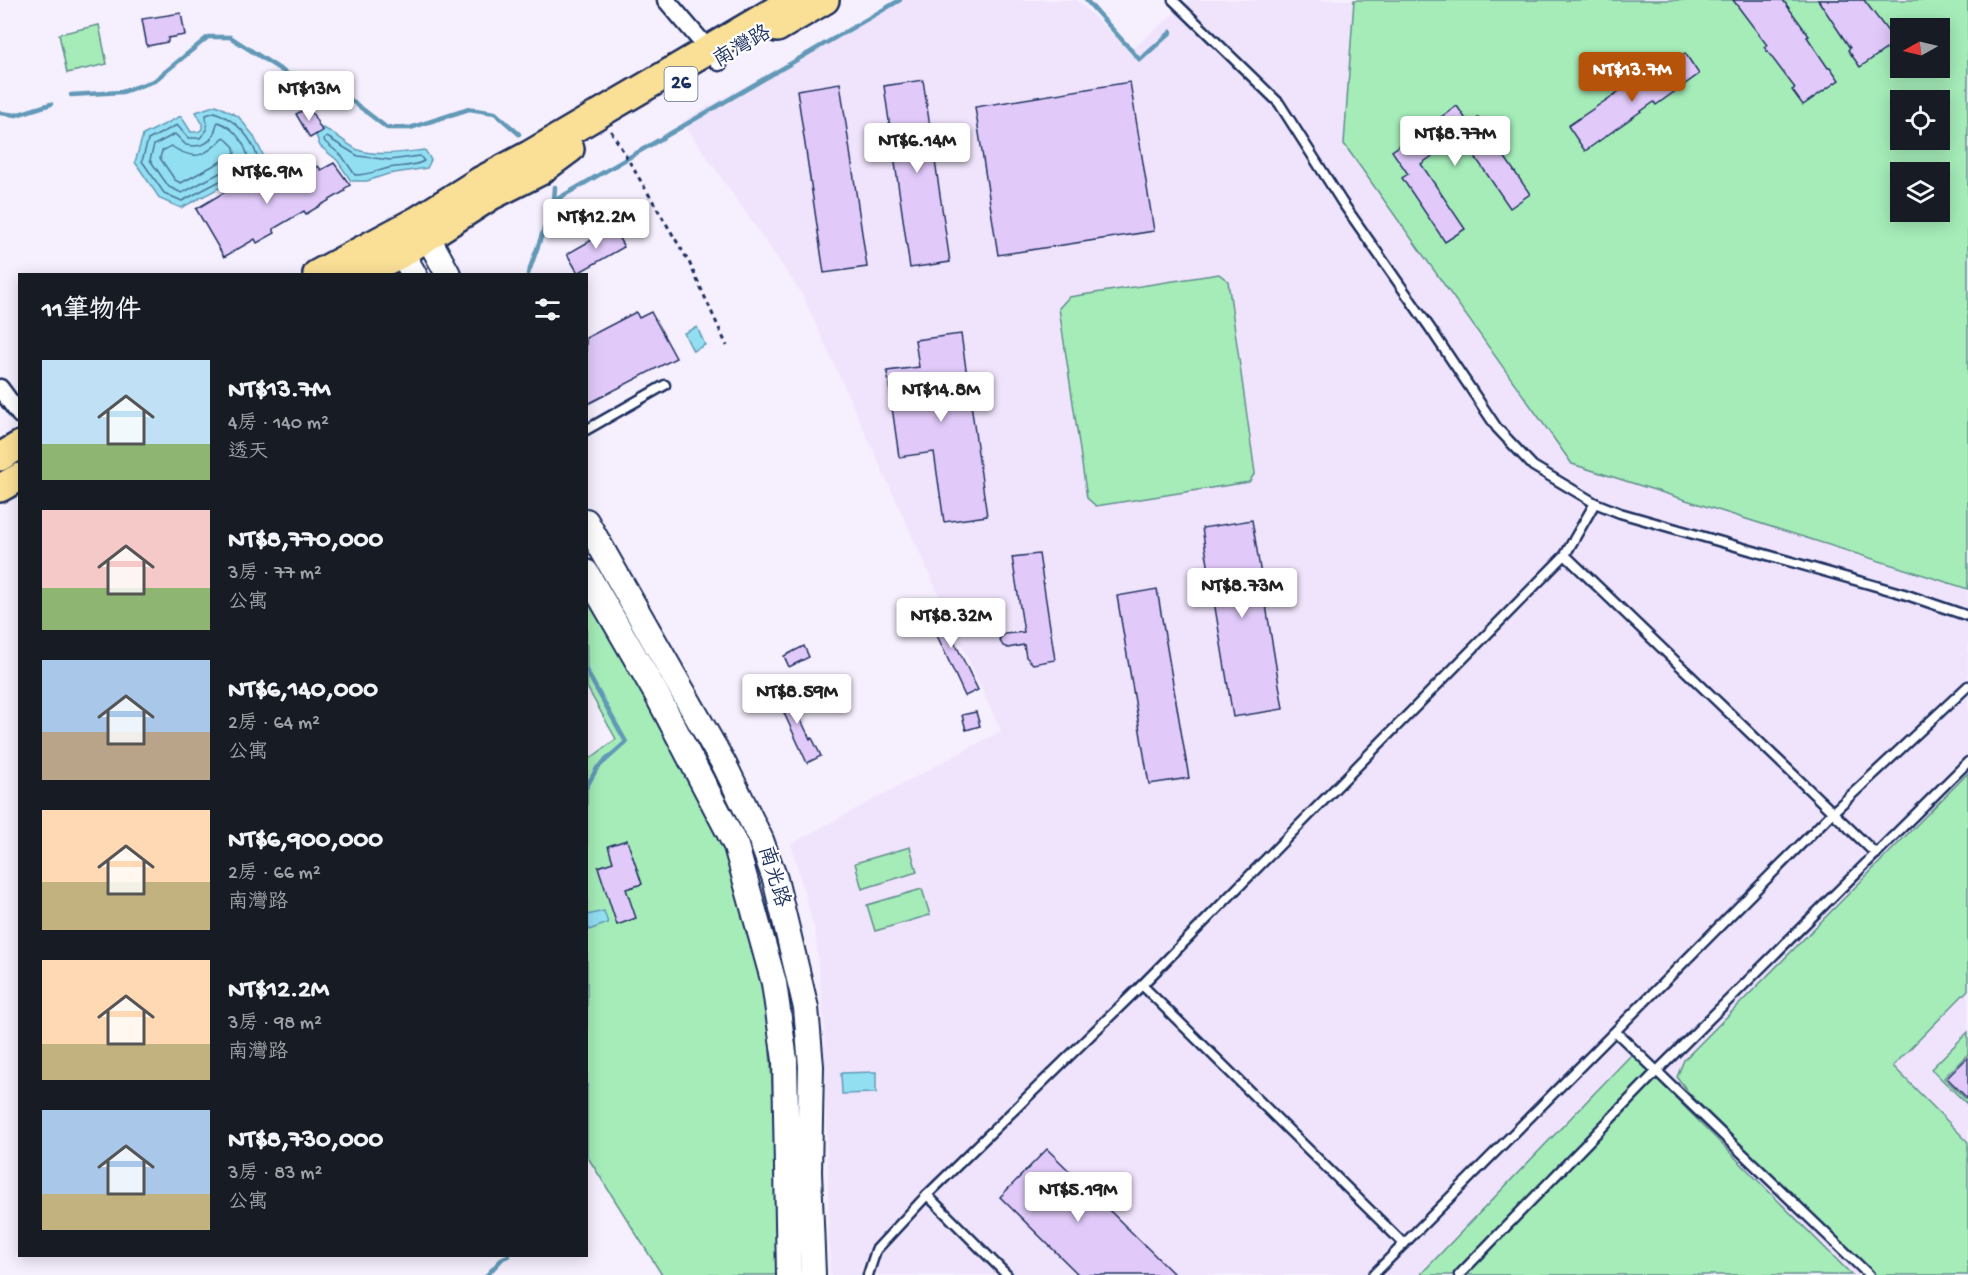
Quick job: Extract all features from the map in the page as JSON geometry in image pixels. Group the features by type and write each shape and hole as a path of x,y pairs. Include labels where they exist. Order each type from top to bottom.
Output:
{"main road":[{"name":"南灣路","path":"534,164 560,155 608,126 793,0"},
{"name":"南灣路","path":"534,164 713,56 825,0"},
{"name":"26","path":"361,273 402,255 423,228 486,189 534,164"},
{"name":"26","path":"319,273 350,255 402,255"},
{"path":"0,457 18,446"},
{"path":"0,488 18,478"}],"street":[{"path":"666,0 713,56"},
{"path":"423,228 447,273"},
{"path":"0,388 18,412"},
{"name":"南光路","path":"588,525 725,766 762,840 775,879 802,988 810,1054 809,1172 813,1275"},
{"name":"南光路","path":"588,575 656,693 736,846 774,983 785,1060 789,1275"}],"lane":[{"path":"1173,0 1279,103 1342,202 1497,428 1533,466 1595,503 1620,513 1904,594 1968,616"},
{"path":"588,429 665,386"},
{"path":"868,1275 876,1250 927,1195 1142,985 1565,555 1595,503"},
{"path":"1565,555 1876,854"},
{"path":"1373,1275 1833,812 1968,686"},
{"path":"1459,1275 1656,1071 1968,762"},
{"path":"1142,985 1404,1244"},
{"path":"1616,1032 1869,1275"},
{"path":"927,1195 1007,1275"}],"path":[{"path":"608,126 689,262 727,346"}],"shaded area":[{"path":"901,0 1077,0 1130,51 1190,0 1968,0 1968,1275 830,1275 824,1023 815,931 791,844 1001,731 802,294 682,121"}],"green space":[{"path":"1354,0 1968,0 1968,589 1572,464 1344,144"},
{"path":"99,25 107,64 67,73 59,34"},
{"path":"1219,274 1228,281 1255,473 1249,482 1096,506 1087,498 1059,308 1069,297"},
{"path":"588,597 685,767 725,849 748,921 768,1019 776,1149 776,1275 662,1275 588,1158 588,760 616,739 588,689"},
{"path":"1968,773 1968,990 1893,1066 1968,1142 1968,1275 1871,1275 1689,1093 1677,1077 1684,1060"},
{"path":"910,847 917,872 862,889 855,863"},
{"path":"922,889 930,915 875,931 867,905"},
{"path":"1968,1032 1968,1054 1944,1078 1968,1101 1968,1105 1931,1069"},
{"path":"1632,1054 1852,1275 1420,1275"}],"water":[{"path":"216,105 238,116 253,135 267,163 181,208 160,199 135,162 143,135 181,116 191,132 198,132 202,129 202,123 196,112"},
{"path":"322,128 332,132 358,150 382,154 425,150 431,160 427,168 388,174 367,181 351,181 337,160 320,146 316,135 323,131"},
{"path":"697,327 705,345 693,351 684,333"},
{"path":"604,911 608,923 589,930 588,915"},
{"path":"876,1072 876,1093 842,1094 841,1073"}],"building":[{"path":"1733,0 1783,0 1809,36 1807,37 1828,68 1830,67 1839,80 1803,105 1792,90 1795,88 1764,47 1767,45"},
{"path":"1818,0 1864,0 1890,34 1890,46 1860,67 1848,50 1850,48"},
{"path":"181,13 185,35 168,38 168,42 147,46 142,19"},
{"path":"1685,53 1699,74 1656,105 1654,102 1585,151 1568,126 1627,86 1631,92"},
{"path":"923,80 950,262 910,268 884,86"},
{"path":"1130,82 1154,231 998,255 975,107"},
{"path":"840,83 867,267 824,273 797,90"},
{"path":"1457,106 1469,124 1478,118 1530,194 1510,208 1461,136 1421,164 1465,229 1445,242 1402,178 1408,174 1392,151"},
{"path":"309,107 322,131 310,138 296,114"},
{"path":"334,163 350,185 344,189 345,191 306,214 304,211 273,229 275,233 257,243 255,239 224,257 196,209 272,164 284,185 318,166 321,170"},
{"path":"613,228 624,247 578,273 567,254"},
{"path":"636,312 639,318 651,312 676,358 588,404 588,337"},
{"path":"961,334 987,516 944,522 934,452 899,457 887,371 919,367 915,340"},
{"path":"1252,520 1283,709 1233,717 1202,528"},
{"path":"1039,554 1055,660 1033,664 1026,657 1024,645 1008,648 1003,646 999,639 1005,634 1024,632 1012,557"},
{"path":"1157,589 1189,778 1149,784 1117,596"},
{"path":"934,600 978,690 965,696 923,605"},
{"path":"804,646 809,657 789,667 784,656"},
{"path":"784,684 810,739 812,738 821,756 807,763 773,689"},
{"path":"976,712 980,726 966,730 962,715"},
{"path":"627,840 642,884 626,889 636,918 617,925 598,867 613,862 608,846"},
{"path":"1968,1057 1968,1099 1947,1078"},
{"path":"1047,1149 1175,1275 1079,1275 1000,1197"}],"waterway":[{"path":"554,201 900,0"},
{"path":"1086,0 1140,60 1171,32"},
{"path":"71,95 122,92 154,81 208,37 230,37 289,75 347,97 387,128 410,128 469,109 495,113 519,134"},
{"path":"0,113 16,115 51,104"},
{"path":"528,273 554,201 555,187"},
{"path":"588,674 626,742 597,768 588,784"},
{"path":"487,1275 506,1257"}]}
